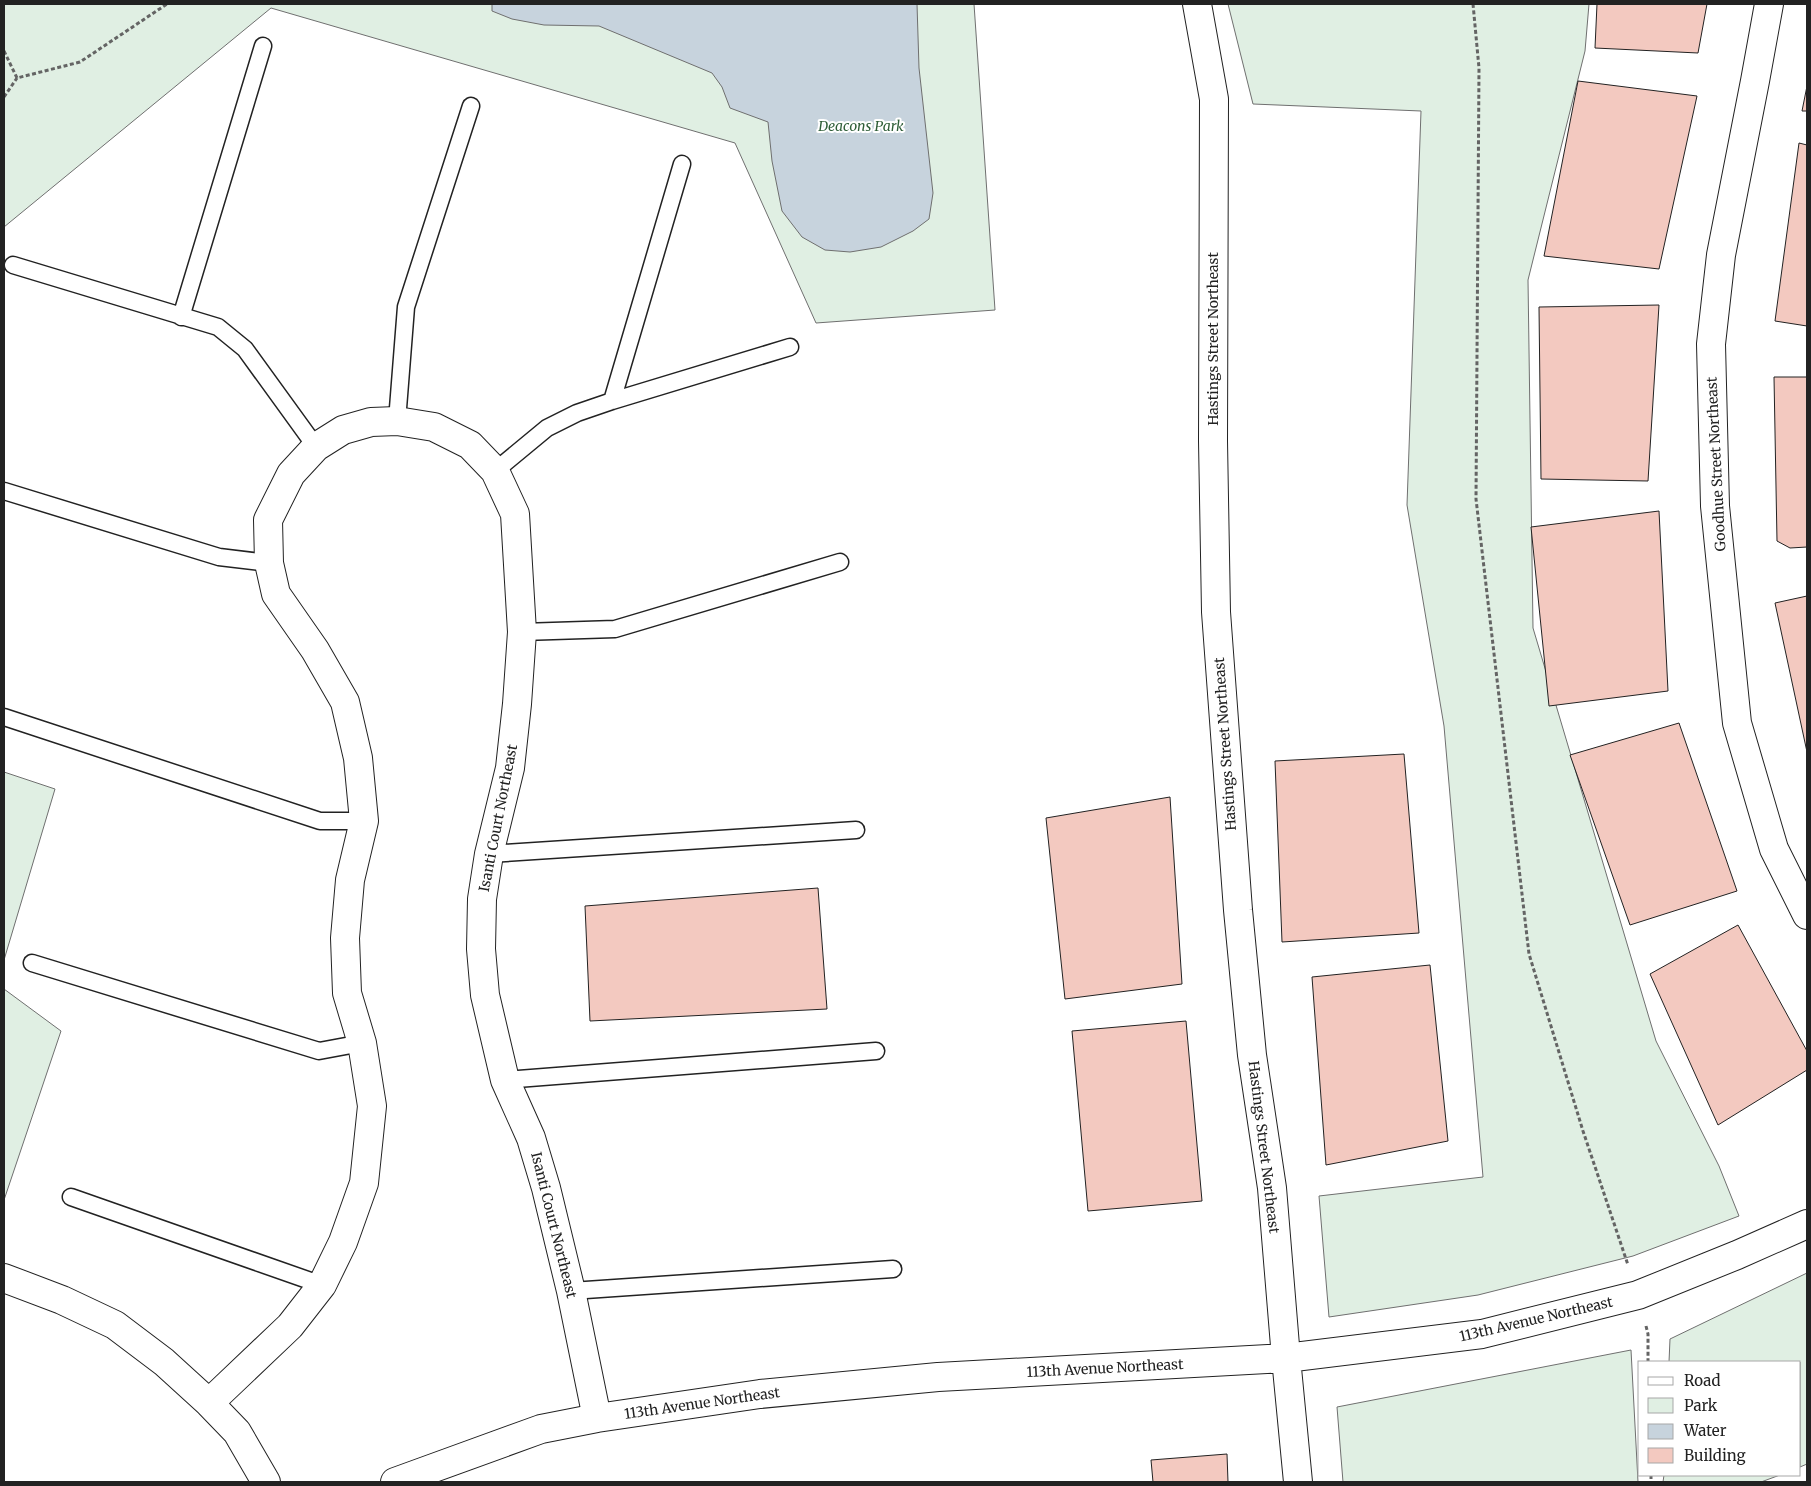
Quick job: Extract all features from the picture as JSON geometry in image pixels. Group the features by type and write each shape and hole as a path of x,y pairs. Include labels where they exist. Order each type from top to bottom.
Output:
{"street":[{"name":"Hastings Street Northeast","path":"1197,4 1214,100 1213,440 1216,622 1238,910 1252,1054 1272,1188 1298,1482"},
{"name":"Goodhue Street Northeast","path":"1768,4 1721,255 1711,344 1715,506 1736,723 1774,849 1807,916"},
{"name":"Isanti Court Northeast","path":"208,1403 290,1326 322,1285 343,1242 364,1183 372,1106 362,1043 347,993 345,938 350,880 364,822 358,758 345,702 315,650 276,594 269,563 268,520 291,474 316,447 343,430 371,422 397,421 434,427 470,444 495,471 515,514 522,632 510,768 488,854 482,899 481,950 485,995 505,1080 532,1138 546,1188 571,1291 598,1418"},
{"name":"113th Avenue Northeast","path":"394,1482 541,1429 598,1418 760,1394 938,1377 1286,1358 1482,1334 1638,1295 1807,1224"},
{"path":"4,1278 62,1300 115,1325 164,1362 237,1432 266,1482"}],"lane":[{"path":"181,317 263,46"},
{"path":"397,421 406,307 470,106"},
{"path":"612,401 682,164"},
{"path":"13,265 218,327 245,349 316,447"},
{"path":"495,471 547,428 577,413 790,347"},
{"path":"4,491 219,557 269,563"},
{"path":"522,632 615,629 840,562"},
{"path":"4,717 320,821 364,822"},
{"path":"488,854 856,830"},
{"path":"32,963 319,1051 362,1043"},
{"path":"505,1080 876,1051"},
{"path":"71,1197 322,1285"},
{"path":"571,1291 893,1269"}],"path":[{"path":"4,97 17,78 80,62 167,4"},
{"path":"1473,4 1479,68 1476,499 1529,954 1583,1131 1627,1262"},
{"path":"4,51 17,78"}],"green space":[{"name":"Deacons Park","path":"4,4 974,4 995,310 816,323 735,143 271,8 4,227"},
{"path":"1228,4 1589,4 1585,51 1528,280 1533,628 1656,1041 1719,1166 1739,1216 1633,1256 1478,1295 1329,1317 1319,1196 1483,1177 1444,726 1407,505 1421,111 1253,104"},
{"path":"4,772 55,789 4,960"},
{"path":"4,989 61,1031 4,1200"},
{"path":"1807,1273 1807,1464 1801,1467 1801,1361 1669,1361 1670,1339"},
{"path":"1631,1350 1638,1482 1343,1482 1337,1407"},
{"path":"1664,1476 1777,1476 1761,1482 1663,1482"}],"water":[{"path":"492,4 917,4 919,68 933,193 929,219 913,231 881,247 850,252 825,250 802,237 782,211 772,161 768,122 730,108 722,87 712,73 599,26 544,25 512,19 492,11"}],"building":[{"path":"1597,4 1707,4 1698,53 1595,48"},
{"path":"1578,81 1697,96 1659,269 1544,256"},
{"path":"1807,86 1807,111 1802,111"},
{"path":"1799,143 1807,145 1807,326 1775,321"},
{"path":"1659,305 1648,481 1541,479 1539,307"},
{"path":"1774,377 1807,377 1807,547 1790,548 1777,541"},
{"path":"1659,511 1668,691 1549,706 1531,527"},
{"path":"1807,596 1807,752 1775,603"},
{"path":"1679,723 1737,891 1630,925 1570,755"},
{"path":"1404,754 1419,933 1282,942 1275,761"},
{"path":"1170,797 1182,984 1065,999 1046,818"},
{"path":"818,888 827,1009 590,1021 585,906"},
{"path":"1738,925 1807,1051 1807,1070 1718,1125 1650,974"},
{"path":"1430,965 1448,1141 1326,1165 1312,977"},
{"path":"1186,1021 1202,1201 1088,1211 1072,1031"},
{"path":"1227,1454 1228,1482 1153,1482 1151,1460"}]}
